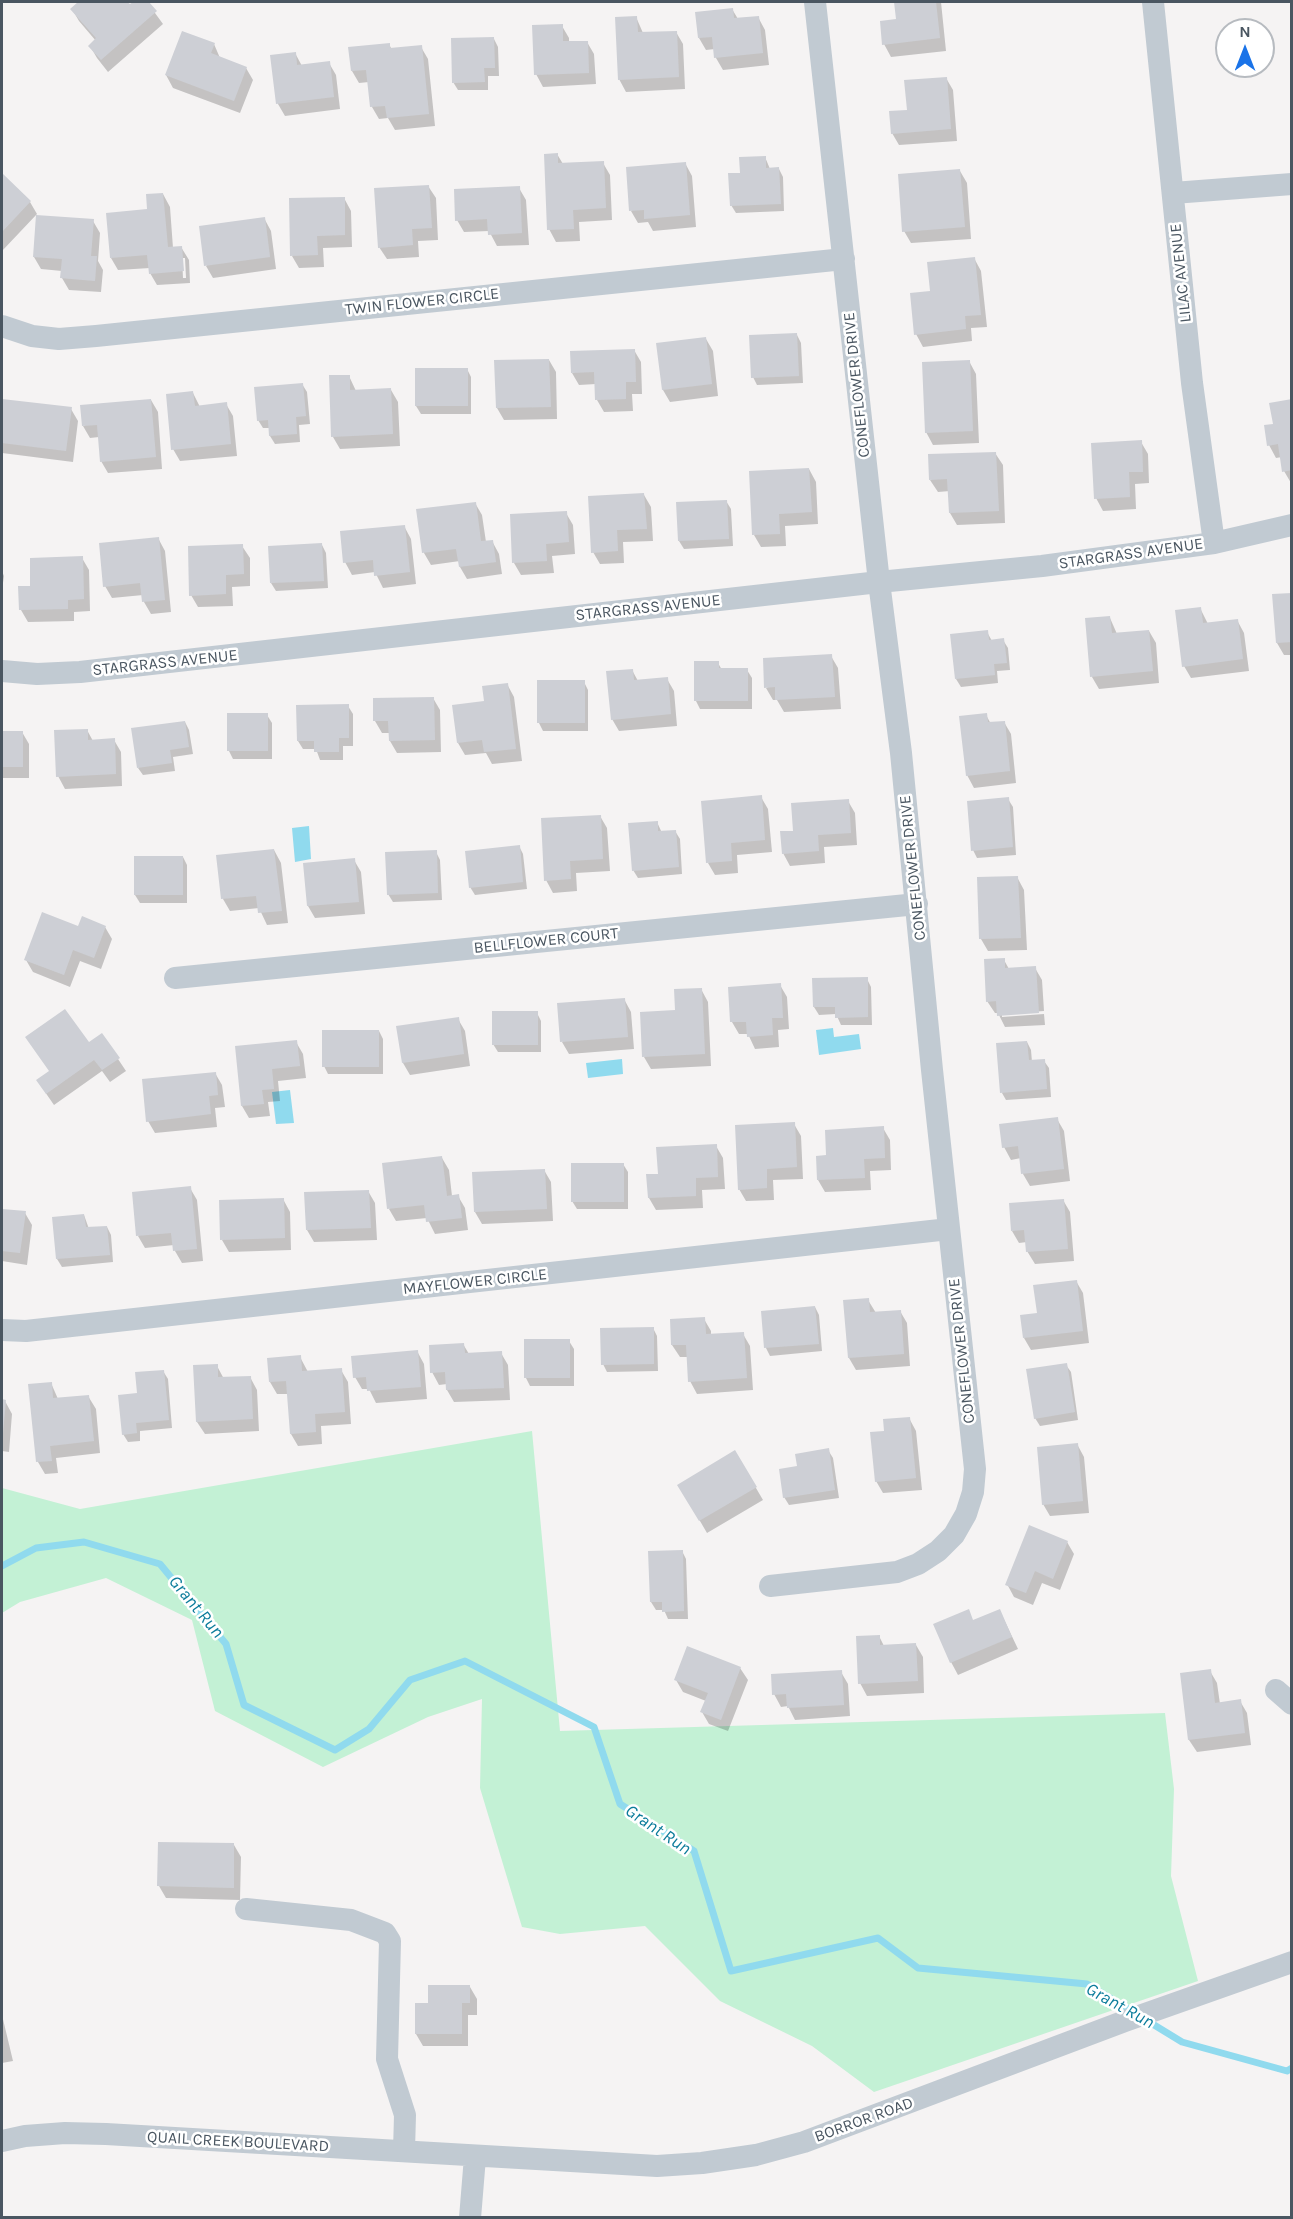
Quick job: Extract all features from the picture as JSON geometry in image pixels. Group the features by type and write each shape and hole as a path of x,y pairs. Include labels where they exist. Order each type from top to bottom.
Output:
{"street":[{"name":"CONEFLOWER DRIVE","path":"770,1586 897,1572 918,1564 938,1551 954,1535 966,1514 973,1492 975,1469 901,753 879,582 814,2"},
{"name":"LILAC AVENUE","path":"1153,2 1192,383 1214,543"},
{"path":"1173,193 1292,184"},
{"name":"TWIN FLOWER CIRCLE","path":"2,326 32,336 59,339 844,259"},
{"name":"STARGRASS AVENUE","path":"2,671 37,674 80,672 879,582 1042,566 1214,543 1292,525"},
{"name":"BELLFLOWER COURT","path":"175,978 917,903"},
{"name":"MAYFLOWER CIRCLE","path":"2,1330 26,1331 949,1229"},
{"path":"246,1909 351,1920 385,1932 390,1941 387,2059 405,2115 404,2151"},
{"name":"BORROR ROAD","path":"475,2157 657,2166 702,2163 756,2155 804,2142 1125,2021 1292,1962"},
{"name":"QUAIL CREEK BOULEVARD","path":"2,2141 25,2136 106,2134 475,2157"},
{"path":"471,2217 475,2157"}],"green space":[{"path":"532,1431 560,1731 1165,1713 1174,1789 1171,1876 1198,1981 874,2092 812,2046 720,2001 645,1926 560,1934 522,1927 480,1788 482,1699 428,1717 323,1767 215,1711 192,1620 106,1578 20,1602 2,1613 2,1488 80,1509"}],"water":[{"path":"309,826 311,859 295,862 292,828"},
{"path":"833,1028 834,1037 859,1034 861,1049 819,1055 816,1030"},
{"path":"622,1059 623,1074 588,1078 586,1063"},
{"path":"290,1090 294,1123 276,1124 272,1092"}],"building":[{"path":"78,2 127,2 130,4 149,2 157,11 101,60 88,46 96,38 70,9"},
{"path":"894,2 936,2 940,38 882,45 880,21 896,19"},
{"path":"733,8 734,18 759,16 763,53 714,58 712,37 698,38 695,12"},
{"path":"637,16 638,32 677,31 679,77 618,80 615,17"},
{"path":"563,24 563,41 588,41 589,73 534,75 532,25"},
{"path":"182,31 215,43 211,53 247,67 234,101 165,75"},
{"path":"494,37 495,68 484,68 485,82 452,83 451,38"},
{"path":"390,43 390,48 422,45 429,114 387,118 385,106 370,107 366,70 351,71 348,47"},
{"path":"296,52 297,65 330,61 334,97 276,104 270,55"},
{"path":"947,77 951,129 891,134 889,111 907,110 904,80"},
{"path":"558,153 558,163 604,161 606,208 573,210 574,229 547,230 544,154"},
{"path":"766,156 766,168 779,167 781,204 730,206 728,173 740,173 739,157"},
{"path":"686,162 690,215 644,219 644,210 629,211 626,167"},
{"path":"960,169 965,227 902,232 898,174"},
{"path":"2,173 31,201 2,232"},
{"path":"429,185 432,228 412,229 413,245 378,248 374,188"},
{"path":"520,186 522,233 488,235 487,219 455,221 454,189"},
{"path":"163,193 168,247 182,246 184,271 149,274 147,255 110,258 106,213 147,209 146,194"},
{"path":"345,197 345,235 317,236 318,255 290,256 289,198"},
{"path":"36,215 94,219 91,256 97,256 95,281 60,278 62,259 33,257"},
{"path":"265,217 270,257 204,266 199,226"},
{"path":"975,257 981,315 965,316 966,329 914,335 910,293 930,291 927,262"},
{"path":"797,333 799,376 751,378 749,335"},
{"path":"706,337 712,384 662,390 656,343"},
{"path":"635,349 636,382 626,382 626,399 595,400 594,372 571,373 570,351"},
{"path":"549,359 551,407 496,408 494,360"},
{"path":"970,360 973,431 925,433 922,362"},
{"path":"415,368 468,368 468,406 415,406"},
{"path":"329,375 350,375 350,390 391,388 393,434 331,437"},
{"path":"303,383 306,416 296,417 297,434 269,436 268,420 257,421 254,387"},
{"path":"193,391 195,406 227,402 231,444 171,450 166,394"},
{"path":"2,399 72,407 66,451 2,443"},
{"path":"151,399 156,457 100,462 97,425 82,426 80,405"},
{"path":"1292,399 1292,470 1282,472 1278,444 1267,446 1264,425 1273,424 1269,403"},
{"path":"1142,440 1143,472 1129,472 1130,497 1094,499 1091,443"},
{"path":"996,452 999,511 949,513 947,479 929,480 928,454"},
{"path":"809,468 812,512 779,514 780,534 752,535 749,471"},
{"path":"644,493 647,529 617,530 618,551 591,553 588,496"},
{"path":"727,500 729,539 678,541 676,502"},
{"path":"476,502 481,541 493,540 496,562 459,567 456,549 422,553 416,509"},
{"path":"567,511 569,542 546,544 547,561 512,563 510,514"},
{"path":"405,525 410,572 374,576 373,560 343,563 340,531"},
{"path":"159,537 165,600 142,602 140,583 103,587 99,543"},
{"path":"322,543 324,581 270,583 268,546"},
{"path":"243,544 244,574 226,575 226,594 189,596 188,546"},
{"path":"83,556 84,599 68,600 68,609 19,610 18,586 30,586 30,558"},
{"path":"1292,593 1292,642 1276,643 1272,594"},
{"path":"1201,607 1203,623 1238,619 1243,659 1182,667 1175,610"},
{"path":"1110,616 1112,633 1149,630 1153,671 1090,677 1085,618"},
{"path":"988,630 989,640 1004,638 1007,663 994,664 995,675 955,679 950,634"},
{"path":"832,654 835,697 775,700 775,687 764,688 763,658"},
{"path":"694,661 719,661 719,668 748,668 748,701 694,701"},
{"path":"633,669 634,680 668,677 671,714 611,720 606,671"},
{"path":"537,680 585,680 585,723 537,723"},
{"path":"508,683 516,749 484,752 482,740 457,743 452,705 484,701 482,686"},
{"path":"434,697 435,740 389,741 388,721 373,721 373,698"},
{"path":"349,704 349,738 339,738 339,752 314,752 314,741 297,741 296,705"},
{"path":"227,713 268,713 268,751 227,751"},
{"path":"987,713 988,722 1005,721 1010,771 966,776 959,716"},
{"path":"185,721 189,747 170,750 172,763 137,768 131,728"},
{"path":"88,729 88,740 115,738 116,774 56,777 54,730"},
{"path":"2,731 23,731 23,767 2,767"},
{"path":"762,795 765,840 731,843 732,861 706,863 701,801"},
{"path":"1009,797 1013,847 971,851 967,801"},
{"path":"849,799 851,833 818,835 819,851 782,854 780,831 793,831 791,803"},
{"path":"601,815 603,859 570,861 571,879 544,881 541,818"},
{"path":"658,821 658,831 676,830 679,867 632,871 628,823"},
{"path":"520,845 523,882 469,888 465,851"},
{"path":"274,849 282,911 258,913 256,896 221,899 216,855"},
{"path":"437,850 438,893 387,895 385,852"},
{"path":"134,856 183,856 183,895 134,895"},
{"path":"355,858 359,902 307,906 303,863"},
{"path":"1018,876 1021,938 979,939 977,877"},
{"path":"42,912 78,926 82,916 106,926 94,958 73,950 64,975 24,960"},
{"path":"1005,958 1005,968 1036,966 1039,1013 997,1016 996,1001 986,1002 984,959"},
{"path":"868,977 868,1017 835,1018 835,1007 813,1007 812,978"},
{"path":"781,983 783,1018 772,1018 773,1035 747,1037 746,1022 730,1022 728,987"},
{"path":"702,988 705,1054 642,1057 640,1012 675,1010 674,989"},
{"path":"625,998 628,1037 560,1042 557,1003"},
{"path":"65,1009 89,1042 102,1033 120,1058 102,1070 94,1060 46,1094 36,1080 49,1071 25,1037"},
{"path":"492,1011 538,1011 538,1045 492,1045"},
{"path":"459,1017 464,1054 402,1063 396,1026"},
{"path":"322,1030 379,1030 379,1067 322,1067"},
{"path":"297,1040 300,1066 272,1069 274,1089 262,1090 264,1104 241,1106 235,1046"},
{"path":"1027,1041 1029,1060 1045,1059 1047,1089 1000,1093 996,1043"},
{"path":"216,1072 218,1095 209,1096 211,1114 146,1122 142,1079"},
{"path":"1058,1117 1064,1169 1021,1174 1018,1146 1002,1148 999,1124"},
{"path":"795,1122 797,1167 767,1169 767,1188 738,1190 735,1125"},
{"path":"884,1126 885,1158 864,1159 865,1178 817,1180 816,1156 826,1155 825,1130"},
{"path":"717,1144 718,1177 696,1178 696,1196 648,1198 646,1174 658,1174 656,1147"},
{"path":"442,1156 447,1196 459,1194 462,1218 426,1222 424,1205 387,1209 382,1163"},
{"path":"571,1163 624,1163 624,1202 571,1202"},
{"path":"545,1169 547,1209 474,1212 472,1172"},
{"path":"191,1186 197,1249 173,1251 171,1233 136,1236 132,1192"},
{"path":"369,1190 371,1228 306,1230 304,1192"},
{"path":"284,1198 285,1238 220,1240 219,1200"},
{"path":"1064,1199 1068,1249 1026,1252 1024,1230 1011,1231 1009,1203"},
{"path":"2,1209 26,1211 20,1253 2,1251"},
{"path":"84,1214 86,1227 107,1226 110,1255 56,1259 52,1217"},
{"path":"1077,1280 1083,1331 1023,1338 1020,1315 1037,1313 1033,1285"},
{"path":"869,1298 870,1312 901,1310 904,1354 848,1358 843,1300"},
{"path":"815,1306 819,1344 764,1348 761,1311"},
{"path":"705,1317 706,1334 744,1332 747,1378 688,1382 686,1345 671,1345 670,1319"},
{"path":"654,1327 654,1364 601,1365 600,1328"},
{"path":"524,1339 570,1339 570,1378 524,1378"},
{"path":"464,1343 465,1353 502,1351 504,1388 446,1390 445,1372 430,1373 429,1345"},
{"path":"418,1350 421,1387 367,1391 366,1377 353,1378 351,1356"},
{"path":"301,1355 302,1371 342,1368 345,1412 315,1414 316,1432 290,1434 286,1381 269,1382 267,1358"},
{"path":"1067,1363 1075,1412 1034,1419 1026,1369"},
{"path":"218,1364 218,1377 251,1376 253,1419 196,1422 193,1365"},
{"path":"164,1370 169,1420 136,1423 137,1433 122,1435 118,1395 137,1393 135,1372"},
{"path":"52,1382 53,1398 89,1395 94,1441 50,1446 52,1461 36,1462 28,1384"},
{"path":"2,1399 6,1400 3,1433 2,1433"},
{"path":"910,1417 916,1478 875,1482 870,1432 884,1431 883,1419"},
{"path":"1078,1443 1083,1501 1042,1505 1037,1447"},
{"path":"829,1448 835,1490 783,1498 779,1469 797,1466 795,1454"},
{"path":"735,1450 757,1487 699,1521 677,1485"},
{"path":"1029,1525 1068,1541 1053,1579 1035,1571 1026,1593 1005,1585"},
{"path":"683,1550 684,1611 662,1612 662,1602 650,1602 648,1551"},
{"path":"969,1609 973,1620 1000,1609 1012,1637 950,1663 933,1624"},
{"path":"880,1635 880,1645 916,1643 918,1681 858,1684 856,1636"},
{"path":"687,1646 741,1667 721,1720 700,1712 708,1693 674,1680"},
{"path":"1211,1669 1215,1703 1241,1699 1245,1733 1188,1740 1180,1673"},
{"path":"842,1670 844,1705 787,1708 786,1694 772,1695 771,1674"},
{"path":"158,1842 234,1843 234,1888 157,1886"},
{"path":"428,1985 470,1985 470,2003 462,2003 462,2034 415,2034 415,2003 428,2003"}],"waterway":[{"name":"Grant Run","path":"2,1566 36,1548 84,1542 160,1564 226,1644 244,1705 335,1750 369,1729 410,1680 465,1661 594,1727 620,1804 694,1851 731,1971 878,1938 918,1968 1087,1984 1133,2012"},
{"name":"Grant Run","path":"1146,2020 1182,2042 1287,2071 1292,2068"}]}
